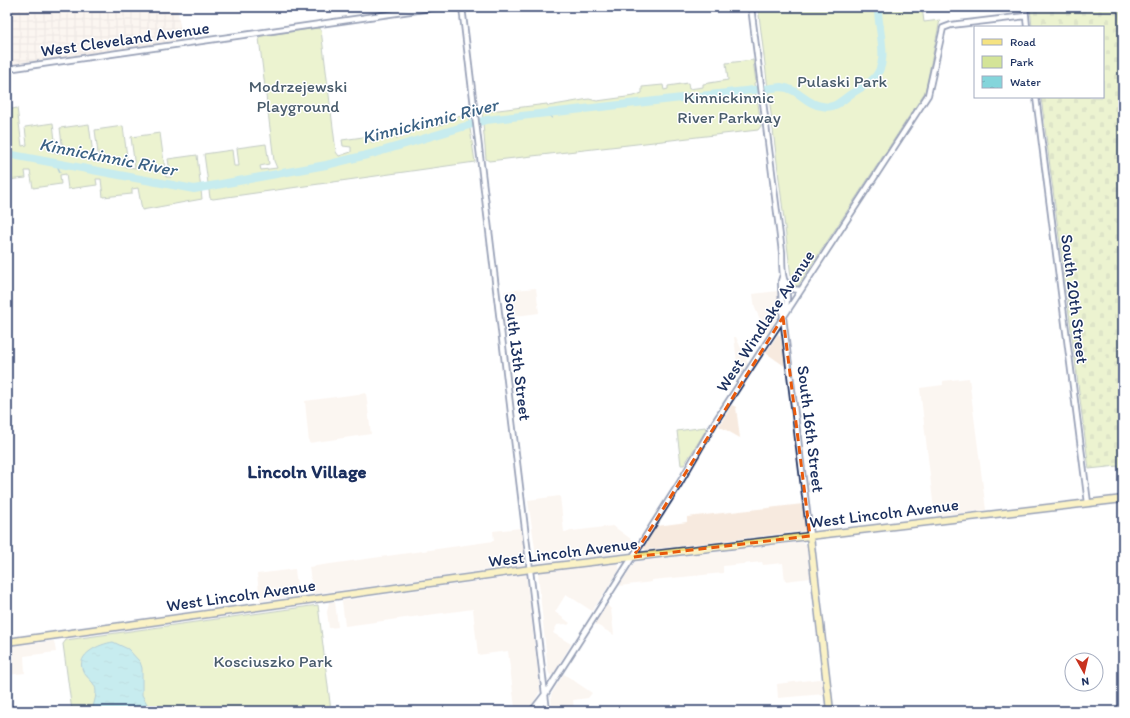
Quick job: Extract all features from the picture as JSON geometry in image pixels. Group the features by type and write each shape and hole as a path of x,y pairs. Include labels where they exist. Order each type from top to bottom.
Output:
{"main road":[{"name":"West Lincoln Avenue","path":"7,642 531,569 1123,499"},
{"name":"South 16th Street","path":"810,536 830,711"}],"street":[{"name":"West Cleveland Avenue","path":"7,69 438,7"},
{"name":"South 13th Street","path":"462,7 548,711"},
{"name":"South 16th Street","path":"751,7 782,252 783,275 786,282 787,303 783,317"},
{"path":"1025,7 1027,26"},
{"name":"West Windlake Avenue","path":"532,711 546,693 633,557 679,484 715,422 928,95 943,28 951,25 1026,16"},
{"name":"South 20th Street","path":"1036,98 1088,503"},
{"name":"South 16th Street","path":"783,275 780,282 783,317 810,536"},
{"path":"786,282 791,289 800,290"},
{"name":"West Windlake Avenue","path":"538,711 546,693"}],"highlighted area":[{"path":"783,317 810,536 633,557"}],"shaded area":[{"path":"7,7 177,7 182,40 7,65"},
{"path":"536,288 539,313 508,317 504,291"},
{"path":"778,291 779,314 767,335 755,308 753,294"},
{"path":"778,334 781,336 786,367 766,353"},
{"path":"734,337 736,337 748,364 741,374 738,371"},
{"path":"969,378 986,510 937,516 934,510 920,388 943,385 943,381"},
{"path":"366,393 371,434 309,443 305,401"},
{"path":"732,405 736,407 740,438 719,426"},
{"path":"560,496 564,532 613,526 635,542 629,551 537,562 528,500"},
{"path":"803,504 806,528 804,531 646,550 643,549 657,526 687,522 687,517"},
{"path":"521,528 525,561 523,565 313,594 309,567 494,541 493,531"},
{"path":"802,542 806,544 810,578 785,581 783,563 763,565 762,562 723,566 723,573 652,580 652,582 619,586 635,562"},
{"path":"615,564 619,565 619,570 592,611 566,594 555,612 570,623 568,625 557,625 553,633 571,644 553,674 550,675 548,671 538,573"},
{"path":"295,569 298,596 260,601 257,574"},
{"path":"526,575 540,691 531,706 515,708 508,651 478,655 473,609 345,626 342,601"},
{"path":"329,602 335,602 338,627 329,628 327,612"},
{"path":"607,605 611,609 614,635 595,624"},
{"path":"54,641 56,652 24,656 25,673 7,675 7,647"},
{"path":"564,674 592,693 588,698 573,700 574,711 552,711 551,695"},
{"path":"819,679 822,680 824,694 778,698 777,684"}],"green space":[{"name":"Pulaski Park","path":"758,7 922,7 924,22 940,20 925,92 798,286 795,288 792,285"},
{"path":"1030,7 1123,7 1123,494 1118,466 1089,469 1041,98 1104,98 1104,26 1032,26"},
{"name":"Modrzejewski Playground","path":"318,28 321,30 336,152 339,156 351,152 351,147 343,146 342,140 370,136 371,142 376,142 375,136 395,133 397,139 410,135 410,130 443,124 443,119 468,115 475,162 213,199 210,198 204,154 232,150 234,166 239,166 237,148 266,144 269,164 260,166 261,170 277,168 274,161 259,38 261,36"},
{"name":"Kinnickinnic River Parkway","path":"753,60 756,82 754,83 761,126 758,130 489,161 486,159 482,112 547,104 548,106 589,99 597,101 634,96 642,93 642,87 663,85 664,90 668,89 668,86 688,83 689,89 703,87 703,84 728,80 726,63"},
{"path":"17,108 22,146 27,145 25,127 53,123 55,141 49,145 49,150 58,153 63,152 60,128 89,124 94,162 99,161 95,130 123,126 127,157 121,160 122,166 135,168 131,137 160,133 166,177 171,177 168,159 197,155 202,199 142,210 138,188 132,189 132,194 103,197 101,179 96,179 97,185 68,189 66,174 60,175 61,184 33,188 30,171 25,171 26,178 7,180 7,110"},
{"path":"705,427 706,430 684,465 681,465 677,431"},
{"name":"Kosciuszko Park","path":"318,605 331,711 72,711 63,644 66,640"}],"water":[{"path":"113,642 128,649 140,662 142,668 142,695 151,711 92,711 96,697 96,689 83,671 81,665 82,660 90,651 102,645"}],"waterway":[{"name":"Kinnickinnic River","path":"7,154 194,189 326,165 375,153 486,120 781,87 788,88 816,105 827,107 838,104 867,84 878,73 882,55 878,7"},
{"name":"Kinnickinnic River","path":"546,113 552,118"},
{"name":"Kinnickinnic River","path":"56,163 60,172"}],"district":[{"name":"Lincoln Village","path":"307,471"}]}
